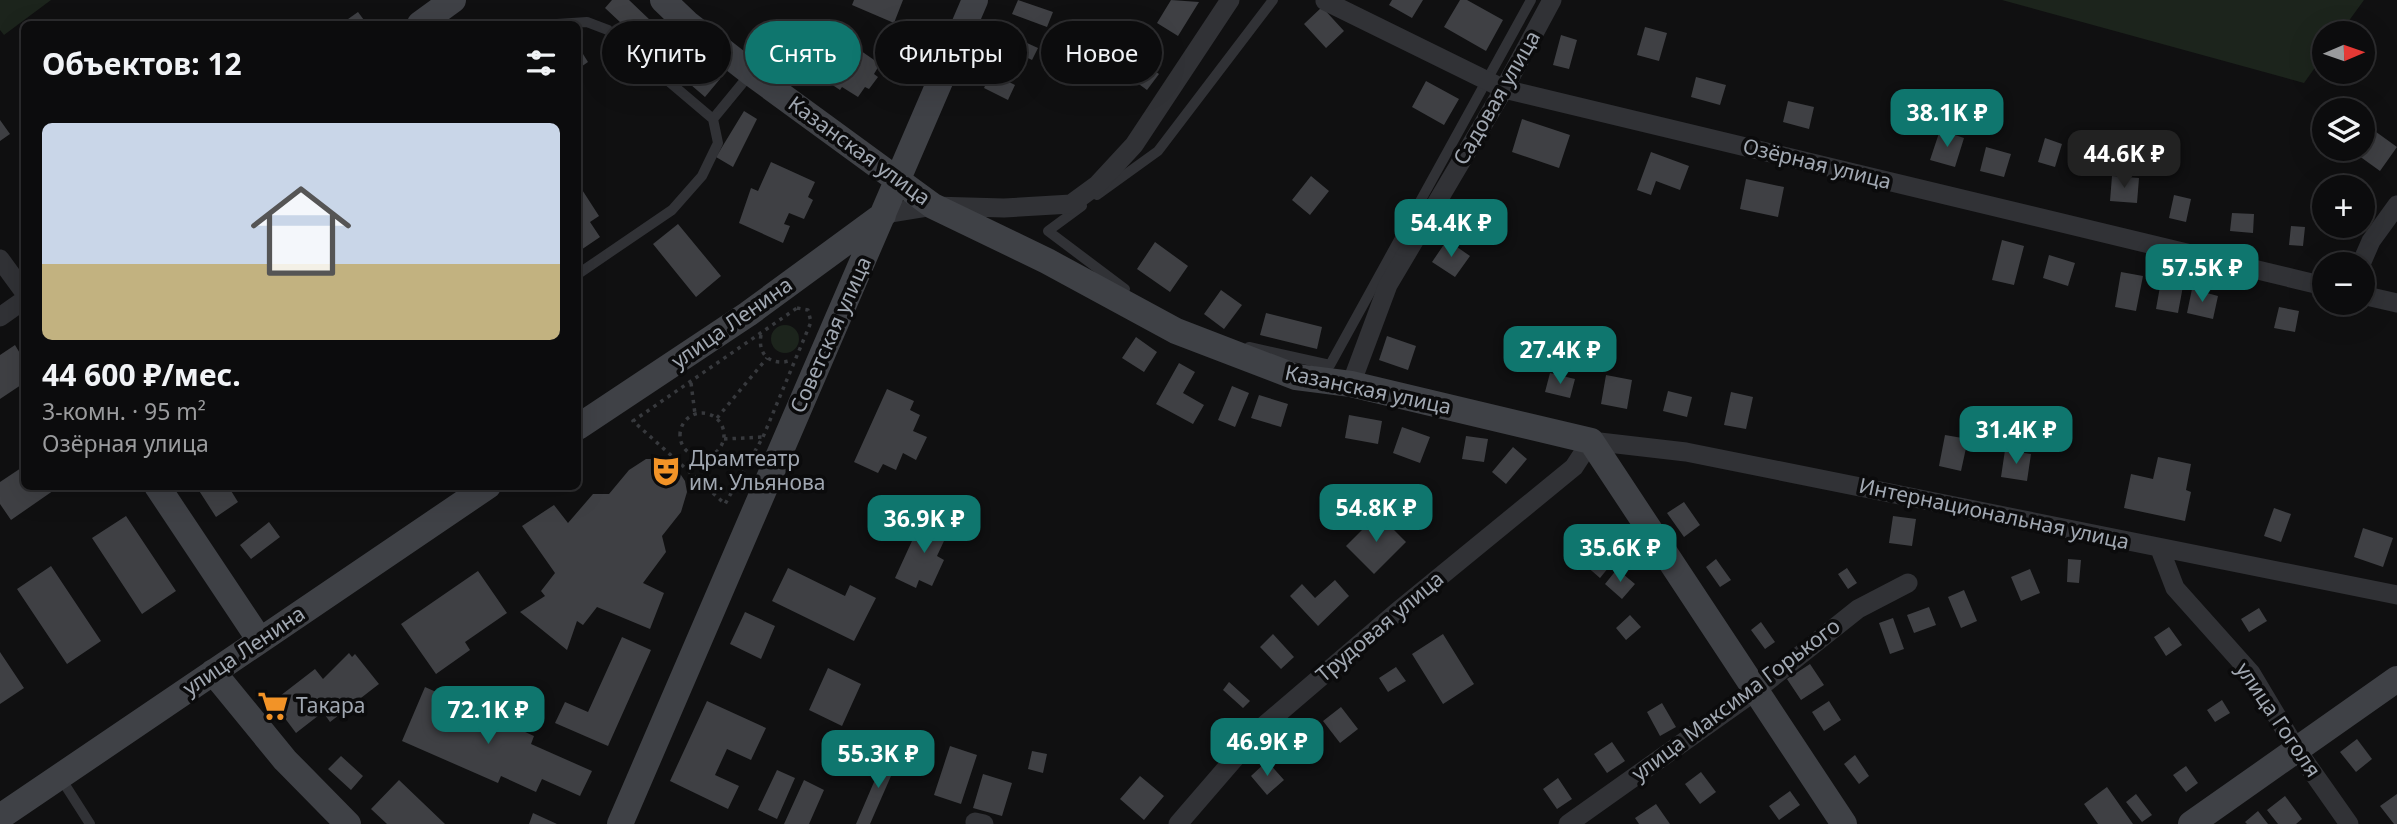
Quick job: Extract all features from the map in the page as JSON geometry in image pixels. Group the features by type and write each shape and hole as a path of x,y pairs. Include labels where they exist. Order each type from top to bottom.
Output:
{"main road":[{"path":"424,21 453,0"},
{"name":"Казанская улица","path":"663,0 687,23 745,68"},
{"name":"Советская улица","path":"620,824 975,0"},
{"name":"Казанская улица","path":"767,84 899,178 933,206 1047,261 1176,331 1296,377 1351,384 1591,441"},
{"name":"улица Ленина","path":"581,425 748,314 884,214"},
{"path":"1591,441 1754,692 1844,824"},
{"path":"160,490 260,639"},
{"name":"улица Ленина","path":"0,817 482,490"},
{"path":"213,672 285,760 348,824"},
{"path":"2191,824 2397,679"}],"street":[{"path":"884,214 933,206 1004,208 1071,204 1097,185 1134,145 1230,0"},
{"name":"Садовая улица","path":"1351,384 1388,285 1496,85 1552,0"},
{"name":"Озёрная улица","path":"1325,1 1496,85 2312,283"},
{"path":"2366,252 2397,205"},
{"path":"0,259 21,288"},
{"path":"2375,298 2397,303"},
{"path":"0,317 21,302"},
{"name":"Интернациональная улица","path":"1591,441 1686,452 2397,595"},
{"name":"Трудовая улица","path":"1178,824 1260,729 1574,467 1591,441"},
{"name":"улица Гоголя","path":"2160,549 2175,588 2251,673 2297,750 2349,824"},
{"name":"улица Максима Горького","path":"1569,824 1754,692 1858,609 1908,583"}],"lane":[{"path":"1138,296 1116,284 1048,231 1158,151 1273,0"},
{"path":"1183,321 1217,340 1330,365 1496,85 1531,0"},
{"path":"581,22 608,30 713,119 718,143 702,176 672,210 581,272"},
{"path":"713,119 745,80"},
{"path":"60,777 90,824"}],"path":[{"path":"797,309 808,310 811,322 763,437 725,504 633,421 761,333 797,309"},
{"path":"761,333 760,342 767,358 783,363 793,360"},
{"path":"717,418 767,358"},
{"path":"691,383 695,414"},
{"path":"703,413 717,418 722,424 722,446 709,457 702,458 687,452 682,446 680,430 688,417 703,413"},
{"path":"724,439 763,437"},
{"path":"678,461 687,452"}],"shaded area":[{"path":"0,0 51,0 4,35 0,30"},
{"path":"2002,0 2364,0 2349,21 2312,21 2312,72 2304,83"},
{"path":"785,325 795,329 799,339 795,349 785,353 775,349 771,339 775,329"}],"building":[{"path":"612,0 629,0 651,21 619,21 605,8"},
{"path":"854,0 903,0 895,21 852,5"},
{"path":"1018,0 1053,12 1049,21 1041,21 1041,25 1012,14"},
{"path":"1171,0 1199,2 1178,36 1162,26 1162,21 1158,21"},
{"path":"1392,0 1423,0 1412,18 1389,5"},
{"path":"1460,0 1467,0 1503,20 1486,51 1444,27"},
{"path":"1322,7 1344,31 1326,48 1304,24"},
{"path":"358,12 365,21 345,21"},
{"path":"1645,27 1667,33 1659,61 1637,55"},
{"path":"1561,35 1577,40 1569,69 1553,65"},
{"path":"1027,43 1038,48 1032,60 1027,58"},
{"path":"581,51 588,62 581,67"},
{"path":"861,51 875,61 875,81 869,89 865,87 858,97 842,87 840,90 831,84 861,84"},
{"path":"1696,77 1726,85 1720,105 1691,97"},
{"path":"1426,81 1459,99 1444,125 1412,107"},
{"path":"690,84 716,84 705,97"},
{"path":"986,84 1015,85 1008,100 984,88"},
{"path":"1139,84 1152,84 1147,90"},
{"path":"1788,101 1814,107 1809,129 1783,122"},
{"path":"744,111 757,119 733,167 716,157"},
{"path":"1522,119 1570,135 1559,168 1512,152"},
{"path":"0,120 10,134 0,141"},
{"path":"1940,130 1964,138 1955,167 1930,160"},
{"path":"2375,131 2397,147 2380,171 2366,161 2375,161"},
{"path":"2045,138 2062,144 2055,167 2038,162"},
{"path":"1986,147 2011,154 2004,177 1980,171"},
{"path":"1651,152 1689,166 1680,190 1656,181 1651,195 1637,190"},
{"path":"771,162 815,182 808,197 813,200 804,219 789,213 784,224 790,226 783,243 739,223 751,188 758,191"},
{"path":"1311,176 1329,191 1310,215 1292,200"},
{"path":"2112,176 2139,178 2137,203 2110,201"},
{"path":"1746,179 1784,187 1778,217 1740,209"},
{"path":"581,188 599,216 590,222 600,237 581,250"},
{"path":"2174,195 2191,199 2186,222 2169,218"},
{"path":"2232,213 2254,214 2253,233 2230,231"},
{"path":"678,224 721,276 696,297 653,244"},
{"path":"2291,226 2305,227 2303,246 2289,245"},
{"path":"1447,240 1470,256 1455,277 1432,262"},
{"path":"2002,240 2024,246 2014,285 1992,280"},
{"path":"1155,242 1188,266 1170,292 1137,269"},
{"path":"2049,255 2075,263 2068,286 2043,278"},
{"path":"2121,272 2143,276 2136,311 2115,307"},
{"path":"2161,281 2183,286 2178,313 2156,309"},
{"path":"2192,289 2218,296 2213,319 2187,313"},
{"path":"1221,290 1242,305 1224,329 1204,314"},
{"path":"2279,307 2299,311 2295,332 2274,328"},
{"path":"1266,313 1322,327 1317,349 1260,335"},
{"path":"1387,336 1416,346 1408,370 1379,360"},
{"path":"1136,337 1157,352 1144,372 1122,358"},
{"path":"15,345 21,355 21,385 0,399 0,355"},
{"path":"1179,363 1195,372 1183,393 1204,405 1193,424 1156,404"},
{"path":"1550,373 1575,379 1570,398 1545,392"},
{"path":"1606,375 1632,380 1627,409 1601,404"},
{"path":"1232,386 1249,393 1235,427 1218,420"},
{"path":"887,389 914,401 910,410 920,415 913,431 927,437 916,460 903,453 896,470 883,464 878,473 854,462"},
{"path":"1668,391 1692,397 1687,417 1663,411"},
{"path":"1731,392 1753,397 1746,429 1724,425"},
{"path":"1259,395 1288,404 1281,427 1251,418"},
{"path":"1349,415 1382,421 1378,444 1345,438"},
{"path":"1402,427 1430,437 1420,463 1393,453"},
{"path":"1945,435 1968,439 1961,471 1939,466"},
{"path":"1466,436 1488,439 1484,462 1462,459"},
{"path":"1513,447 1527,459 1506,484 1492,472"},
{"path":"2005,450 2031,454 2027,481 2001,477"},
{"path":"2158,457 2191,464 2186,490 2191,492 2185,521 2124,508 2131,474 2153,479"},
{"path":"646,459 657,459 675,466 685,481 687,492 681,512 662,536 666,552 643,583 664,593 650,629 597,607 583,625 577,621 567,650 520,612 545,596 541,591 555,573 522,526 554,505 568,523 593,494 609,494 629,470"},
{"path":"21,468 21,490 54,490 11,520 0,504 0,482"},
{"path":"199,490 230,490 238,502 216,517"},
{"path":"1684,502 1700,525 1684,537 1667,513"},
{"path":"2274,508 2291,514 2281,542 2264,536"},
{"path":"1378,514 1406,542 1374,574 1346,546"},
{"path":"126,516 176,591 142,614 92,538"},
{"path":"1893,516 1916,519 1912,546 1889,543"},
{"path":"923,517 950,528 937,556 944,560 932,586 919,580 916,588 895,578"},
{"path":"269,522 280,537 251,559 240,545"},
{"path":"2363,528 2393,538 2383,567 2354,557"},
{"path":"1598,550 1613,562 1600,578 1585,565"},
{"path":"1716,559 1731,580 1720,587 1706,567"},
{"path":"2068,559 2081,560 2079,583 2067,582"},
{"path":"51,566 101,641 67,664 17,589"},
{"path":"788,568 845,596 850,585 876,598 854,641 772,601"},
{"path":"1847,568 1857,583 1848,589 1838,574"},
{"path":"1617,569 1635,584 1622,599 1605,584"},
{"path":"2030,569 2040,593 2021,601 2011,577"},
{"path":"478,571 507,613 465,642 470,650 436,674 401,624"},
{"path":"1335,580 1349,596 1318,626 1290,596 1302,584 1315,598"},
{"path":"1964,590 1977,621 1961,628 1948,597"},
{"path":"1929,607 1936,625 1914,633 1907,615"},
{"path":"2259,608 2267,621 2249,632 2241,619"},
{"path":"745,612 775,626 761,659 730,644"},
{"path":"1630,615 1641,627 1626,640 1616,628"},
{"path":"1893,618 1904,649 1890,654 1879,623"},
{"path":"1761,622 1775,642 1765,649 1751,630"},
{"path":"2169,627 2182,645 2166,656 2154,637"},
{"path":"1273,634 1294,657 1281,669 1260,647"},
{"path":"1443,634 1474,684 1443,704 1412,654"},
{"path":"622,637 651,650 608,746 555,723 565,702 588,712"},
{"path":"0,652 24,688 0,704"},
{"path":"349,653 352,657 355,654 379,684 330,722 323,712 296,733 281,713 276,717 267,706 315,669 323,679"},
{"path":"1810,664 1824,685 1801,700 1787,679"},
{"path":"1396,667 1406,681 1388,692 1379,678"},
{"path":"828,668 861,684 842,726 809,710"},
{"path":"1229,682 1250,701 1243,708 1223,690"},
{"path":"425,687 534,736 531,744 592,771 580,796 542,779 536,792 501,776 498,783 402,741"},
{"path":"2222,700 2230,713 2215,722 2207,710"},
{"path":"707,701 766,728 751,760 727,749 715,775 739,786 728,809 670,781"},
{"path":"1829,701 1841,720 1824,731 1812,712"},
{"path":"1662,703 1676,727 1660,736 1647,712"},
{"path":"1341,707 1358,729 1340,743 1323,721"},
{"path":"2357,739 2372,759 2356,772 2340,752"},
{"path":"1612,742 1625,761 1607,773 1594,754"},
{"path":"950,746 977,755 961,804 934,795"},
{"path":"1032,751 1047,754 1043,773 1028,769"},
{"path":"886,754 898,760 870,824 856,824"},
{"path":"1855,755 1869,776 1859,784 1844,764"},
{"path":"341,756 363,776 351,790 328,769"},
{"path":"1267,761 1284,780 1267,795 1251,776"},
{"path":"2186,766 2198,783 2186,792 2173,775"},
{"path":"777,770 795,778 777,819 758,810"},
{"path":"1701,772 1716,792 1700,804 1685,784"},
{"path":"983,774 1012,783 1002,816 973,808"},
{"path":"1140,776 1164,796 1144,820 1120,799"},
{"path":"1558,778 1572,799 1557,809 1543,789"},
{"path":"399,780 445,824 387,824 371,809"},
{"path":"804,780 824,790 809,824 784,824"},
{"path":"2107,787 2133,824 2098,824 2084,804"},
{"path":"1790,791 1800,805 1779,820 1769,806"},
{"path":"2136,794 2152,815 2142,822 2126,802"},
{"path":"2397,794 2397,824 2394,824 2380,806"},
{"path":"2285,796 2302,819 2296,824 2278,824 2267,810"},
{"path":"1656,804 1670,824 1639,824 1635,818"},
{"path":"2258,811 2268,824 2245,822"},
{"path":"533,813 557,824 529,824"}],"place":[{"name":"Драмтеатр им. Ульянова","path":"666,471"},
{"name":"Такара","path":"273,706"}]}
